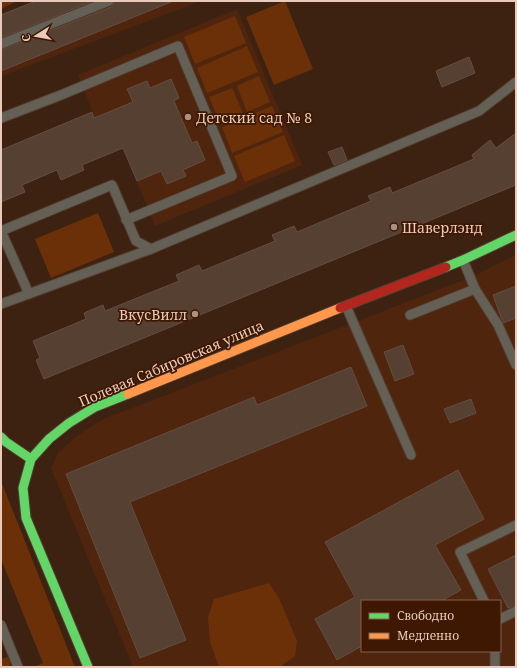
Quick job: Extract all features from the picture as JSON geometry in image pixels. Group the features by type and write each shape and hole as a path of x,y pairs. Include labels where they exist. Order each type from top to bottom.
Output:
{"street":[{"name":"Полевая Сабировская улица","path":"88,667 26,518 23,488 31,459 49,439 68,423 95,407 464,260 516,235"},
{"path":"1,437 31,459"}],"lane":[{"path":"1,44 109,1"},
{"path":"1,118 61,95 178,46 232,176 126,220"},
{"path":"1,304 151,249 479,111 516,82"},
{"path":"29,294 1,231 112,185 136,241 151,249"},
{"path":"464,260 475,288 498,325 516,365"},
{"path":"410,316 475,288"},
{"path":"346,306 410,455"},
{"path":"484,600 460,552 516,525"},
{"path":"501,618 516,611"},
{"path":"1,625 18,667"},
{"path":"495,652 495,667"}],"shaded area":[{"path":"1,1 17,1 1,9"},
{"path":"34,1 201,1 1,76 1,14"},
{"path":"285,1 313,69 274,85 246,17"},
{"name":"Детский сад № 8","path":"237,9 302,165 155,226 123,148 109,153 78,75"},
{"path":"235,16 246,43 195,64 184,37"},
{"path":"247,46 258,72 207,93 197,68"},
{"path":"259,76 270,102 247,112 237,86"},
{"path":"232,88 243,113 220,123 209,97"},
{"path":"272,106 283,132 232,153 222,127"},
{"path":"284,135 295,161 245,182 234,156"},
{"path":"98,213 114,252 51,278 35,239"},
{"path":"516,255 516,667 133,667 51,468 58,453 77,436 101,420 469,278"},
{"path":"1,481 75,667 34,667 43,663 1,559"},
{"path":"269,583 279,598 297,641 295,656 280,667 219,667 210,642 208,617 214,599"},
{"path":"8,657 10,663 9,667 1,667 1,659"}],"building":[{"path":"36,1 93,1 1,38 1,15"},
{"path":"115,1 171,2 1,71 1,50 111,7"},
{"path":"469,57 475,73 442,87 436,71"},
{"path":"171,79 179,98 174,101 192,143 197,141 205,160 183,170 186,176 167,184 161,171 137,181 123,148 82,165 84,170 61,180 57,170 22,185 25,192 1,202 1,150 92,112 94,118 133,102 127,89 147,81 150,88"},
{"path":"516,133 516,185 44,379 36,360 40,358 33,341 86,319 84,313 103,305 105,311 179,281 176,275 199,265 202,271 275,241 272,235 294,226 297,232 371,201 368,196 390,187 392,193 474,159 472,155 490,140 496,148"},
{"path":"342,147 347,160 334,165 328,152"},
{"path":"516,286 516,318 503,323 493,295"},
{"path":"403,345 414,374 395,381 384,352"},
{"path":"351,367 367,406 130,502 186,640 140,658 66,474 254,397 257,405"},
{"path":"471,399 476,413 450,423 444,409"},
{"path":"458,470 484,519 435,545 461,590 443,600 361,600 361,647 337,660 315,619 355,597 325,542"},
{"path":"516,555 516,605 508,608 488,569"}],"traffic: fast":[{"path":"446,267 516,235"},
{"path":"88,667 26,518 23,488 31,459 49,439 69,423 95,407 128,394"},
{"path":"1,437 31,459"}],"traffic: slow":[{"path":"128,394 340,308"}],"traffic: jam":[{"path":"340,308 446,267"}],"place":[{"name":"Детский сад № 8","path":"188,117"},
{"name":"Шаверлэнд","path":"394,227"},
{"name":"ВкусВилл","path":"195,314"}]}
